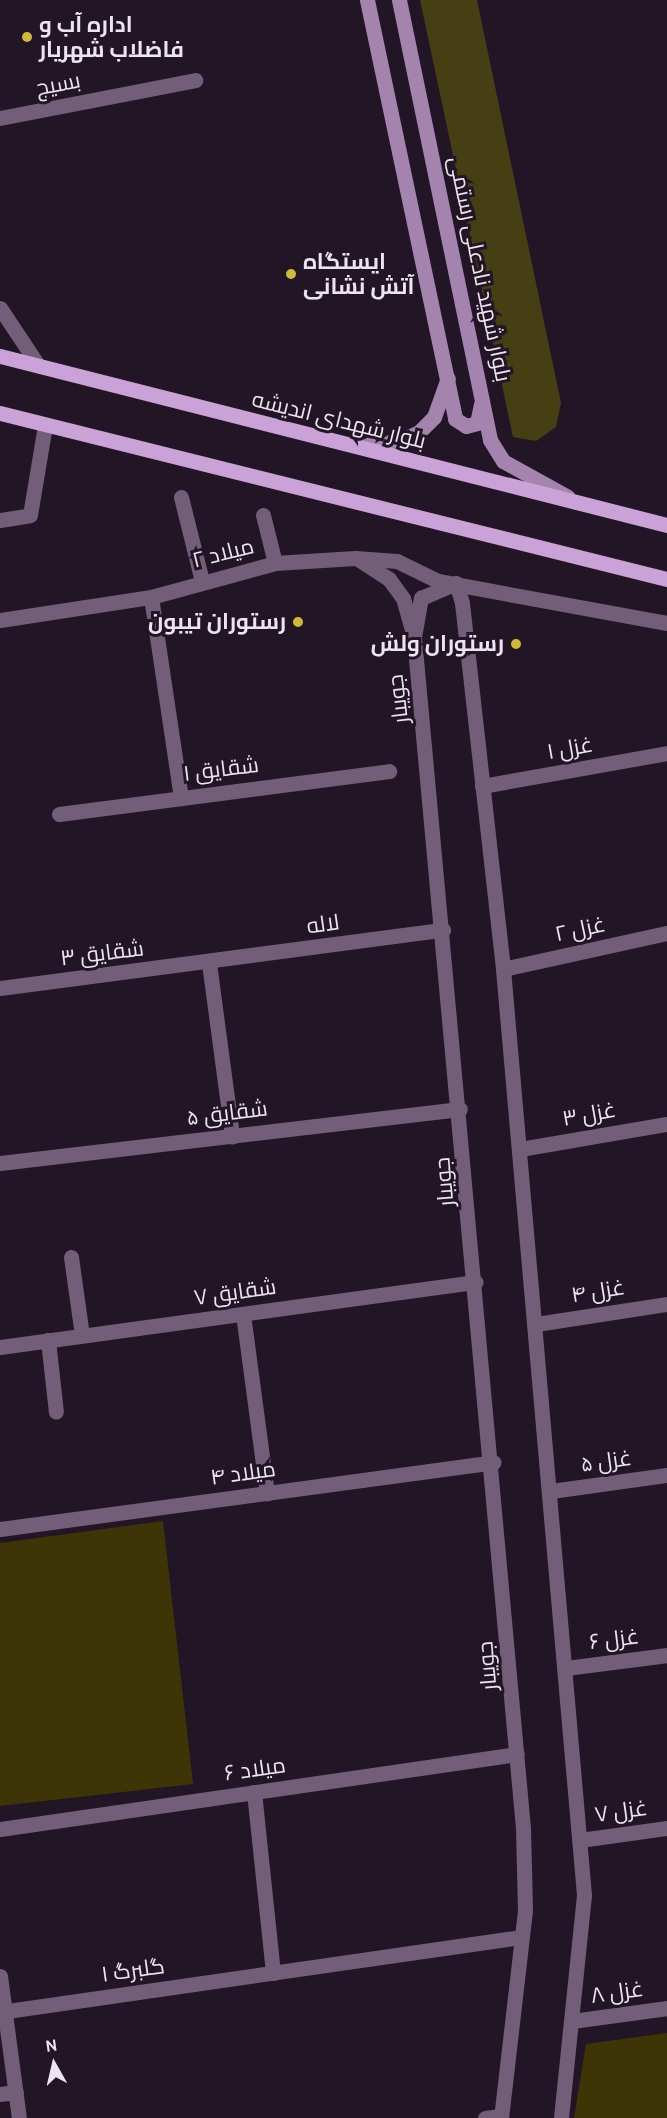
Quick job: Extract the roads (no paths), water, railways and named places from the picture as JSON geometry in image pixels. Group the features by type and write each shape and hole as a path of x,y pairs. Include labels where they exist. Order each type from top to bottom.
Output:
{"main road":[{"path":"367,0 455,419 466,426 477,423 483,389"},
{"name":"بلوار شهید نادعلی رستمی","path":"399,0 483,389 490,440 503,461 579,503"},
{"name":"بلوار شهدای اندیشه","path":"0,356 346,446 667,525"},
{"path":"346,446 399,441 419,432 434,417 448,378"},
{"path":"0,412 667,579"}],"street":[{"name":"بسیج","path":"0,118 195,80"},
{"path":"0,308 38,365"},
{"path":"0,520 30,515 45,425"},
{"path":"181,497 201,581"},
{"path":"263,515 275,563"},
{"path":"355,558 389,579 403,598 414,637"},
{"name":"میلاد ۲","path":"0,620 151,597 201,581 275,563 355,558 397,561 438,580 667,623"},
{"path":"456,583 462,603 520,1149 584,1895 561,2118"},
{"name":"جویبار","path":"456,583 421,598 414,637 493,1462 524,1851 521,1937 501,2117"},
{"path":"151,597 181,797"},
{"name":"غزل ۱","path":"482,786 667,753"},
{"name":"شقایق ۱","path":"59,814 389,771"},
{"name":"لاله","path":"209,963 443,930"},
{"name":"غزل ۲","path":"502,969 667,933"},
{"path":"209,963 232,1136"},
{"name":"شقایق ۳","path":"0,988 209,963"},
{"name":"شقایق ۵","path":"0,1163 460,1109"},
{"name":"غزل ۳","path":"520,1149 667,1124"},
{"path":"71,1257 82,1335"},
{"name":"شقایق ۷","path":"0,1347 476,1282"},
{"name":"غزل ۴","path":"536,1324 667,1304"},
{"path":"243,1314 267,1493"},
{"path":"48,1340 56,1412"},
{"name":"میلاد ۴","path":"0,1529 493,1462"},
{"name":"غزل ۵","path":"551,1491 667,1475"},
{"name":"غزل ۶","path":"566,1668 667,1655"},
{"name":"میلاد ۶","path":"0,1829 517,1754"},
{"path":"254,1792 273,1973"},
{"name":"غزل ۷","path":"580,1840 667,1828"},
{"name":"گلبرگ ۱","path":"2,2012 521,1937"},
{"path":"0,1976 2,2012 19,2118"},
{"name":"غزل ۸","path":"572,2021 667,2008"},
{"path":"0,2094 16,2092"},
{"path":"485,2118 501,2117"}],"place":[{"name":"اداره آب و فاضلاب شهریار","path":"27,37"},
{"name":"ایستگاه آتش نشانی","path":"291,274"},
{"name":"رستوران تیبون","path":"298,622"},
{"name":"رستوران ولش","path":"516,644"}]}
